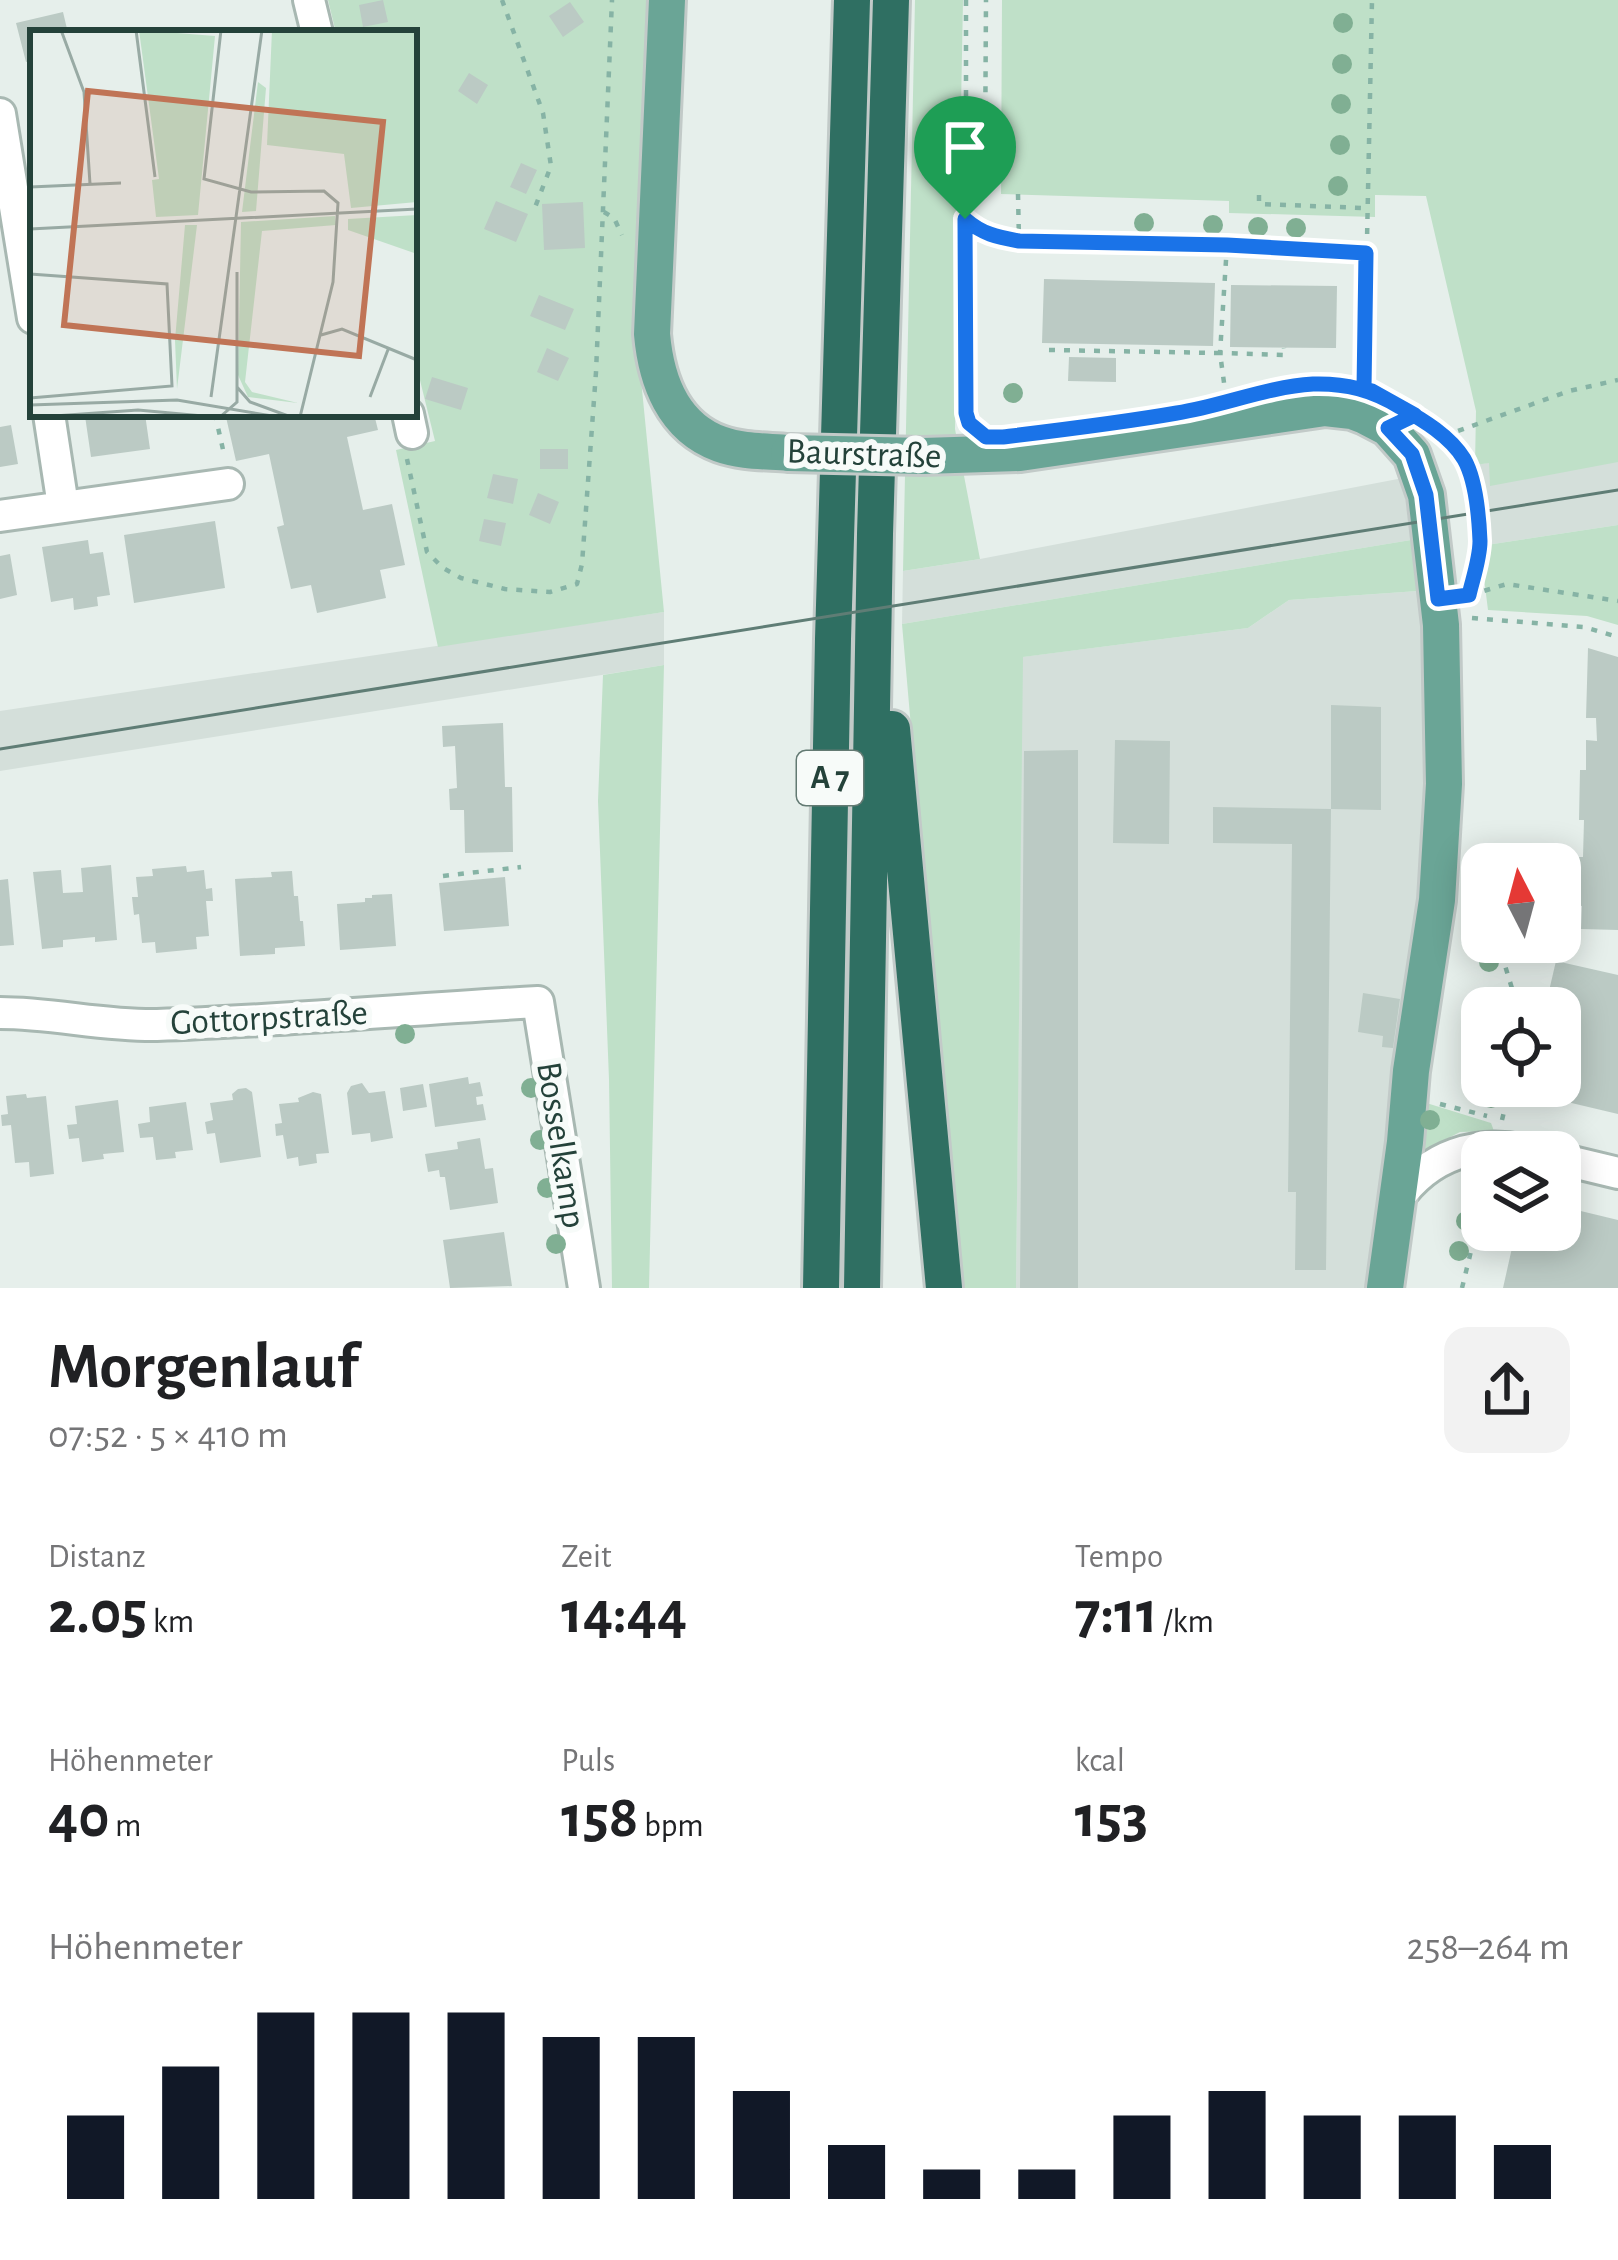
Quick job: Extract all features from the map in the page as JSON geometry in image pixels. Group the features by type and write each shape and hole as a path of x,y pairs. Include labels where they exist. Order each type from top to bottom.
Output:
{"highway":[{"name":"A 7","path":"821,1288 834,592 852,0"},
{"name":"A 7","path":"862,1288 875,534 891,0"},
{"path":"875,534 944,1288"}],"main road":[{"name":"Baurstraße","path":"667,0 652,334 660,379 677,412 704,436 731,447 789,453 922,456 1020,453 1324,409 1401,421"},
{"path":"1385,1288 1437,900 1444,784 1442,625 1426,495 1401,421"}],"street":[{"path":"309,0 316,30"},
{"path":"0,114 30,299"},
{"path":"49,417 63,506"},
{"path":"0,516 227,484"},
{"name":"Gottorpstraße","path":"0,1013 154,1025 538,1002"},
{"name":"Bosselkamp","path":"538,1002 584,1288"},
{"path":"1397,1199 1438,1160 1461,1152"},
{"path":"1581,1165 1618,1174"}],"path":[{"path":"502,0 546,130 551,166 534,211"},
{"path":"410,423 404,444 427,552 443,568 461,578 505,589 550,592 577,584 596,372 613,0"},
{"path":"966,0 966,413 977,430"},
{"path":"964,188 985,169 986,0"},
{"path":"1372,0 1364,389 1372,391 1401,421 1444,436 1465,460 1480,544 1469,595 1507,584 1618,602"},
{"path":"1018,194 1019,241"},
{"path":"1259,195 1259,204 1366,208"},
{"path":"965,219 978,230 1019,241 1366,253"},
{"path":"1227,245 1220,353 1227,402"},
{"path":"1049,350 1285,356 1284,348"},
{"path":"1444,436 1569,391 1618,380"},
{"path":"216,417 227,484"},
{"path":"1460,617 1584,627 1618,637"},
{"path":"443,876 521,867"},
{"path":"1456,940 1499,946 1512,987"},
{"path":"1462,1288 1471,1251"}],"shaded area":[{"path":"1618,441 1618,525 1480,546 1475,465"},
{"path":"1403,478 1411,540 902,624 903,571"},
{"path":"1418,591 1430,696 1423,914 1365,1288 1016,1288 1022,657 1248,628 1289,600"},
{"path":"664,612 664,665 0,771 0,711"}],"green space":[{"path":"328,0 655,0 638,349 664,612 438,647 396,450 435,441 417,368 417,30 335,30"},
{"path":"915,0 963,0 955,429 980,559 903,571"},
{"path":"1002,0 1618,0 1618,462 1490,486 1489,463 1475,465 1476,411 1426,196 1375,195 1375,217 1229,213 1229,201 1001,194"},
{"path":"1618,525 1618,625 1587,616 1488,610 1480,546"},
{"path":"1411,540 1418,591 1289,600 1248,628 1023,657 1016,1288 960,1288 902,624"},
{"path":"664,665 649,1288 612,1288 598,801 603,675"},
{"path":"1420,1101 1491,1123 1494,1131 1461,1131 1423,1151 1414,1150"}],"building":[{"path":"383,0 388,22 363,27 359,5"},
{"path":"570,2 584,22 563,37 549,16"},
{"path":"63,12 67,30 30,30 30,61 26,62 16,23"},
{"path":"469,73 488,85 477,104 458,91"},
{"path":"521,163 537,170 526,194 510,187"},
{"path":"496,201 528,214 516,242 484,229"},
{"path":"583,202 585,248 544,250 542,204"},
{"path":"1044,279 1215,283 1213,346 1042,343"},
{"path":"1231,285 1337,286 1336,348 1230,347"},
{"path":"539,295 574,309 565,330 530,316"},
{"path":"547,348 569,358 558,381 537,372"},
{"path":"1069,357 1116,358 1116,382 1068,381"},
{"path":"432,377 468,388 461,410 425,399"},
{"path":"85,417 145,417 150,449 91,457"},
{"path":"226,417 375,417 378,430 347,437 363,510 392,504 405,565 380,570 386,598 317,613 311,585 291,589 277,527 284,525 269,454 236,461"},
{"path":"11,425 18,464 0,467 0,427"},
{"path":"540,449 568,449 568,469 540,469"},
{"path":"493,474 518,479 513,504 487,498"},
{"path":"538,493 559,502 550,524 529,515"},
{"path":"484,519 506,523 501,546 479,541"},
{"path":"215,521 225,588 134,603 124,535"},
{"path":"88,540 90,554 103,552 110,595 97,597 98,606 74,610 73,598 51,602 42,547"},
{"path":"10,554 17,595 0,599 0,556"},
{"path":"1588,648 1618,657 1618,930 1581,929 1584,820 1579,820 1580,770 1586,770 1586,740 1597,741 1596,718 1586,718"},
{"path":"1331,705 1381,707 1381,810 1331,809"},
{"path":"503,723 505,787 512,787 513,852 465,853 464,810 450,810 449,789 457,788 455,746 443,747 442,726"},
{"path":"1115,740 1170,741 1169,844 1113,843"},
{"path":"1078,750 1078,1288 1020,1288 1024,751"},
{"path":"1213,807 1331,809 1326,1270 1295,1270 1296,1192 1288,1192 1292,844 1213,843"},
{"path":"111,865 117,940 63,940 63,947 42,949 33,872 61,870 63,893 83,892 81,868"},
{"path":"186,866 187,872 204,870 206,889 212,888 213,901 206,901 209,936 196,937 197,949 156,953 155,942 142,943 139,914 134,915 136,877 153,876 152,869"},
{"path":"292,871 305,946 240,956 235,879"},
{"path":"505,877 509,926 444,931 439,883"},
{"path":"8,879 14,945 0,946 0,880"},
{"path":"392,894 396,946 340,950 337,904"},
{"path":"1556,963 1618,975 1618,1114 1581,1105 1581,987 1550,987"},
{"path":"1363,993 1400,999 1393,1048 1382,1047 1383,1036 1358,1032"},
{"path":"468,1077 469,1084 480,1082 483,1096 476,1097 477,1105 483,1104 486,1120 435,1127 429,1084"},
{"path":"362,1083 369,1093 385,1091 393,1138 371,1142 370,1133 352,1135 347,1093 351,1086"},
{"path":"423,1084 427,1107 403,1111 400,1088"},
{"path":"246,1088 252,1092 261,1157 220,1163 215,1133 207,1134 205,1122 213,1120 210,1103 233,1100 232,1094"},
{"path":"26,1094 27,1098 46,1096 54,1174 30,1177 29,1162 15,1163 11,1125 2,1126 1,1115 8,1114 6,1096"},
{"path":"321,1094 329,1153 316,1154 317,1163 299,1166 298,1157 287,1159 283,1135 276,1136 275,1124 282,1123 279,1104 299,1102 298,1098"},
{"path":"118,1100 124,1152 82,1162 79,1138 69,1139 67,1125 77,1124 75,1106"},
{"path":"186,1102 193,1150 156,1160 153,1137 140,1138 138,1124 150,1122 149,1107"},
{"path":"480,1138 485,1169 493,1168 498,1203 450,1210 445,1177 440,1177 439,1170 428,1172 425,1154 458,1149 457,1142"},
{"path":"1581,1211 1618,1220 1618,1288 1503,1288 1511,1251 1581,1251"},
{"path":"504,1232 512,1286 450,1288 443,1240"}],"tram line":[{"path":"0,749 1618,490"}],"route":[{"path":"965,219 966,413 969,423 986,437 1183,412 1313,384 1372,391 1415,415 1444,436 1465,460 1480,544 1469,595 1438,599 1419,470 1412,454 1388,428 1415,415 1372,391 1364,389 1366,253 1019,241 978,230 965,219"}]}
